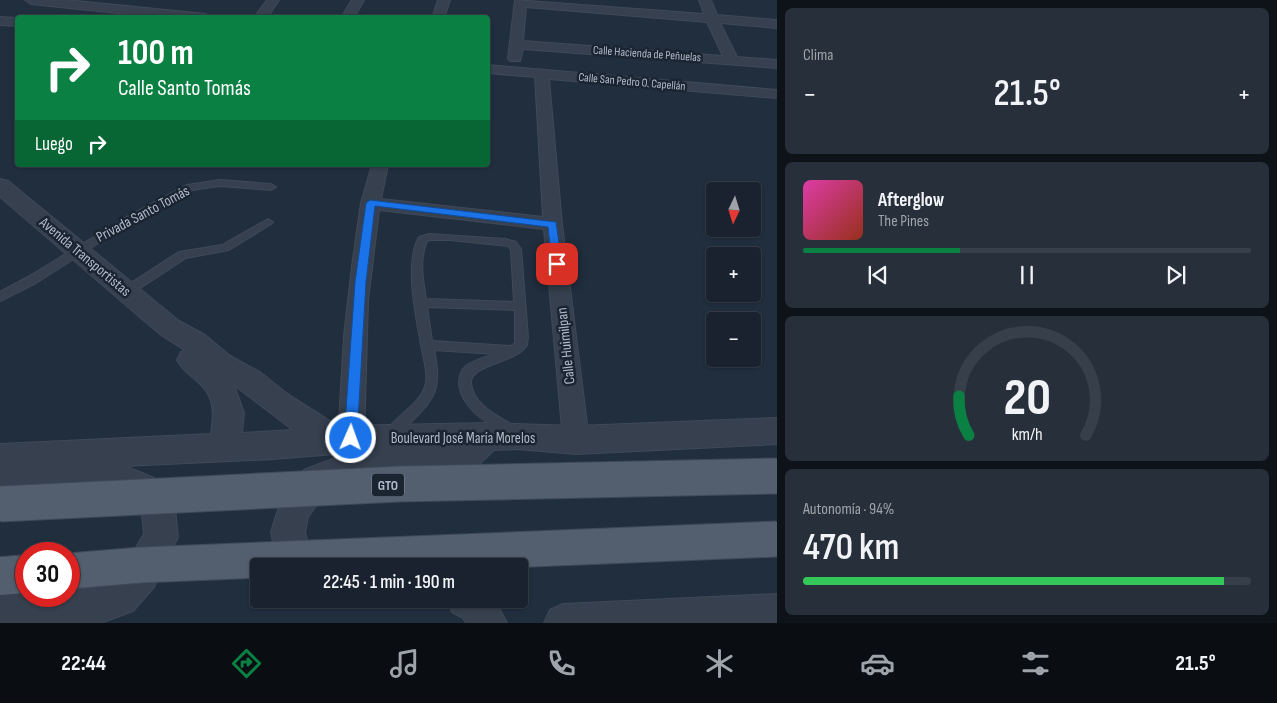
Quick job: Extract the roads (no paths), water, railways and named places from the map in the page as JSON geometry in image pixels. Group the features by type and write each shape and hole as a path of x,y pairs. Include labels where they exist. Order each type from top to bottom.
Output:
{"main road":[{"name":"GTO","path":"0,504 399,484 777,476"},
{"path":"80,570 151,565 777,539"},
{"path":"0,576 15,575"}],"street":[{"path":"31,0 178,15"},
{"path":"262,15 273,0"},
{"path":"349,15 358,0"},
{"path":"439,15 444,0"},
{"path":"706,0 712,19 732,61"},
{"path":"515,64 521,2 777,24"},
{"path":"745,22 777,16"},
{"path":"0,21 15,22"},
{"name":"Calle Hacienda de Peñuelas","path":"517,45 777,64"},
{"name":"Calle San Pedro O. Capellán","path":"490,69 777,94"},
{"name":"Calle Huimilpan","path":"542,74 553,224 576,440"},
{"path":"342,439 370,203 379,167"},
{"name":"Avenida Transportistas","path":"3,192 78,250 170,328 195,343 220,364 251,381 276,402 342,439"},
{"path":"370,203 553,224"},
{"name":"Avenida Transportistas","path":"170,328 191,360 219,385 228,413 224,446"},
{"name":"Boulevard José María Morelos","path":"0,458 342,439 503,436 576,440 777,431"},
{"path":"294,558 288,532 293,512 315,481 349,467 446,464 465,457 503,436"},
{"path":"0,478 7,481 113,476 142,489 158,509 161,537 141,574 120,598 93,607 0,614"},
{"path":"478,608 488,623"},
{"path":"564,623 777,613"}],"lane":[{"name":"Privada Santo Tomás","path":"0,297 32,280 128,220 190,187 220,183 271,187"},
{"path":"126,291 183,254 225,248 268,222"},
{"path":"388,438 400,423 421,403 429,392 432,382 417,262 419,243 429,237 450,237 512,244 517,253 521,345 515,351 474,367 467,372 465,379 468,397 503,436"},
{"path":"421,303 520,306"},
{"path":"427,345 515,351"}]}
